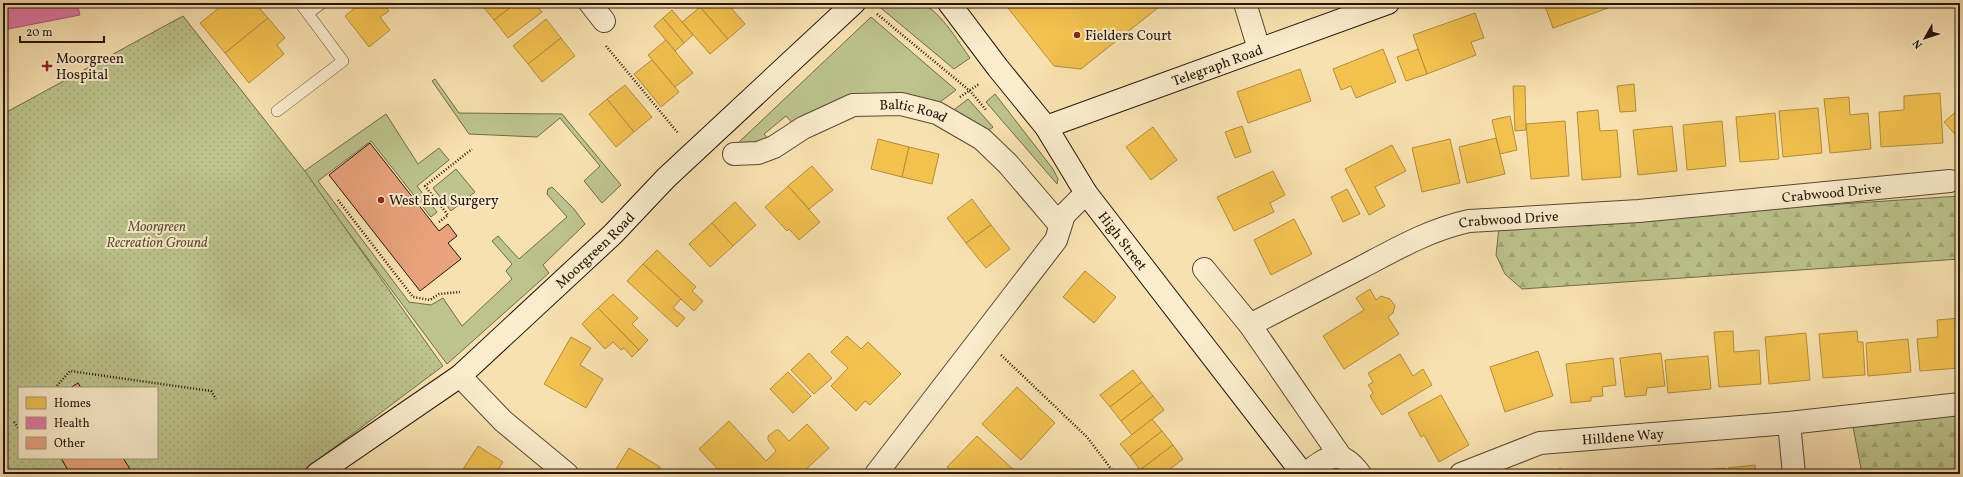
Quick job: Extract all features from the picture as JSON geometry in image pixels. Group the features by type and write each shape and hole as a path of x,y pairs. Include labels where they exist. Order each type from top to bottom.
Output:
{"street":[{"path":"590,3 604,21"},
{"name":"Moorgreen Road","path":"317,474 460,376 613,234 666,178 854,3"},
{"name":"High Street","path":"950,3 998,68 1046,127 1086,193 1304,474"},
{"path":"1245,3 1259,49"},
{"name":"Telegraph Road","path":"1046,127 1388,3"},
{"name":"Baltic Road","path":"734,154 758,153 774,147 803,128 853,105 901,104 937,113 982,139 995,150 1060,225"},
{"name":"Crabwood Drive","path":"1250,325 1393,251 1450,225 1469,221 1639,211 1950,181"},
{"path":"876,474 1056,240 1064,215 1086,193"},
{"path":"1204,269 1250,325 1341,457"},
{"path":"460,376 503,421 567,474"},
{"name":"Hilldene Way","path":"1461,474 1540,443 1789,423 1960,404"},
{"path":"1789,423 1794,474"},
{"path":"1304,474 1324,460 1333,456 1348,460 1360,474"}],"lane":[{"path":"277,111 343,61 300,3"},
{"path":"308,14 322,3"}],"path":[{"path":"604,21 602,42 681,137"},
{"path":"937,113 970,91 998,68"},
{"path":"439,222 448,215 425,186 472,149"},
{"path":"338,200 413,298 430,300 440,294 460,292"},
{"path":"981,337 1087,437 1115,474"},
{"path":"56,387 70,371 211,391 216,399"},
{"path":"14,422 18,428"}],"green space":[{"path":"909,2 918,3 925,6 933,11 947,26 970,58 954,69 876,4"},
{"name":"Moorgreen Recreation Ground","path":"183,16 304,170 443,366 299,474 3,474 3,114"},
{"path":"871,17 956,90 936,105 903,96 795,126 786,116 764,134 769,140 758,144 738,143"},
{"path":"435,79 459,113 562,114 621,185 602,203 584,181 600,166 560,118 537,137 469,134 432,81"},
{"path":"995,94 1053,169 1058,179 1057,184 986,102"},
{"path":"968,99 993,127 988,131 970,119 951,112"},
{"path":"386,114 418,164 439,148 449,160 417,186 437,212 431,217 371,141 318,181 409,302 431,305 443,298 462,326 512,279 506,271 512,264 492,241 498,236 519,259 567,217 547,194 548,189 552,187 574,209 585,224 543,265 549,273 447,364 303,172"},
{"path":"456,169 475,192 451,211 433,188"},
{"path":"1960,196 1960,259 1522,289 1505,274 1496,255 1499,227"},
{"path":"1960,404 1960,474 1862,474 1851,416"}],"building: Homes":[{"path":"225,3 255,3 268,18 225,53 200,23"},
{"path":"361,3 383,3 389,11 380,17 390,30 369,47 345,16"},
{"path":"480,3 516,3 494,20"},
{"path":"516,3 534,3 542,12 508,38 494,20"},
{"path":"704,3 727,3 745,24 728,39 700,7"},
{"name":"Fielders Court","path":"1004,3 1164,3 1081,69 1054,66"},
{"path":"1544,3 1606,3 1608,8 1553,28"},
{"path":"700,7 728,39 710,54 682,22"},
{"path":"672,10 693,35 684,43 663,18"},
{"path":"1475,13 1484,38 1471,42 1476,55 1427,74 1413,35"},
{"path":"268,18 285,38 277,45 284,54 249,83 225,53"},
{"path":"663,18 684,43 675,51 654,26"},
{"path":"546,19 561,38 528,64 513,46"},
{"path":"561,38 575,56 542,82 528,64"},
{"path":"666,40 693,73 675,87 648,55"},
{"path":"1383,49 1396,82 1356,98 1351,86 1341,90 1333,69"},
{"path":"1418,49 1427,74 1406,81 1397,57"},
{"path":"652,60 679,92 661,107 634,74"},
{"path":"1300,69 1311,101 1248,123 1237,92"},
{"path":"1634,84 1636,111 1620,112 1617,86"},
{"path":"625,85 652,117 634,132 607,99"},
{"path":"1513,86 1525,86 1526,130 1515,131"},
{"path":"1940,93 1943,143 1881,147 1879,112 1904,110 1904,96"},
{"path":"1849,97 1850,115 1868,113 1871,149 1830,153 1824,99"},
{"path":"607,99 634,132 616,147 589,114"},
{"path":"1818,108 1822,153 1783,157 1779,111"},
{"path":"1960,108 1960,140 1944,122"},
{"path":"1598,110 1600,131 1617,130 1621,177 1582,180 1577,112"},
{"path":"1775,113 1779,159 1740,162 1736,117"},
{"path":"1510,116 1517,150 1500,154 1492,120"},
{"path":"1565,121 1569,176 1531,179 1526,124"},
{"path":"1722,121 1726,166 1687,170 1683,125"},
{"path":"1242,126 1251,152 1235,158 1225,132"},
{"path":"1672,126 1677,171 1638,175 1633,130"},
{"path":"1153,127 1177,160 1151,180 1126,147"},
{"path":"1496,138 1505,174 1467,183 1459,147"},
{"path":"878,139 909,147 902,177 871,169"},
{"path":"1450,139 1460,183 1422,192 1412,148"},
{"path":"1392,145 1406,171 1375,187 1385,206 1369,215 1345,169"},
{"path":"909,147 939,154 932,184 902,177"},
{"path":"812,166 833,190 809,209 788,186"},
{"path":"1273,171 1285,195 1270,203 1274,212 1234,231 1217,197"},
{"path":"788,186 820,222 799,240 789,229 787,231 765,207"},
{"path":"1347,189 1360,214 1343,222 1331,197"},
{"path":"972,199 991,225 966,243 947,218"},
{"path":"735,202 756,225 733,246 712,223"},
{"path":"1294,219 1312,254 1271,275 1254,240"},
{"path":"712,223 733,246 710,267 689,244"},
{"path":"991,225 1010,249 986,268 966,243"},
{"path":"657,250 696,287 692,291 703,301 694,311 643,264"},
{"path":"643,264 681,299 673,308 685,318 677,327 627,281"},
{"path":"1085,271 1116,297 1094,323 1063,297"},
{"path":"1370,289 1376,300 1381,296 1390,299 1395,306 1393,313 1388,317 1399,334 1344,369 1323,336 1364,310 1356,298"},
{"path":"613,294 638,318 632,324 648,340 639,350 598,308"},
{"path":"598,308 639,350 632,357 624,348 621,350 613,342 605,349 582,324"},
{"path":"1960,318 1960,368 1920,371 1917,339 1938,337 1937,320"},
{"path":"1733,331 1734,352 1759,350 1761,384 1719,387 1714,332"},
{"path":"1857,331 1858,342 1863,342 1865,375 1823,378 1819,334"},
{"path":"1806,333 1810,380 1769,384 1765,337"},
{"path":"847,336 861,349 868,342 901,374 870,405 865,401 856,411 831,386 848,368 831,352"},
{"path":"571,337 591,348 580,365 603,379 586,408 544,384"},
{"path":"1908,339 1911,372 1868,376 1866,343"},
{"path":"1538,351 1553,396 1505,412 1490,367"},
{"path":"809,353 832,378 814,394 791,370"},
{"path":"1661,353 1665,386 1647,388 1646,395 1625,397 1620,358"},
{"path":"1400,354 1413,376 1423,369 1432,385 1382,415 1370,396 1373,393 1368,385 1373,382 1368,373"},
{"path":"1708,356 1711,389 1668,393 1665,360"},
{"path":"1613,358 1616,385 1602,387 1603,396 1591,397 1591,401 1571,403 1566,364"},
{"path":"1133,370 1142,382 1110,407 1100,395"},
{"path":"788,372 811,396 793,413 770,389"},
{"path":"1142,382 1153,396 1121,421 1110,407"},
{"path":"1017,387 1055,423 1021,460 982,424"},
{"path":"1441,395 1469,445 1439,462 1424,435 1421,437 1408,413"},
{"path":"1153,396 1164,410 1132,435 1121,421"},
{"path":"1152,419 1162,431 1130,456 1120,444"},
{"path":"729,421 766,461 776,451 768,440 768,436 776,430 779,430 789,441 807,424 829,448 801,474 722,474 699,449"},
{"path":"1162,431 1173,445 1140,470 1130,456"},
{"path":"977,436 1015,471 1012,474 955,474 947,467"},
{"path":"1173,445 1183,459 1164,474 1144,474 1140,470"},
{"path":"478,446 503,462 495,474 460,474"},
{"path":"629,448 660,467 656,474 613,474"},
{"path":"1755,465 1756,474 1728,474 1728,468"},
{"path":"1560,468 1565,474 1554,474"},
{"path":"1725,468 1726,474 1686,474 1685,472"}],"building: Health":[{"path":"3,3 77,3 80,15 3,30"}],"building: Other":[{"name":"West End Surgery","path":"370,143 439,231 448,224 457,236 448,243 461,259 420,291 329,175"},
{"path":"78,383 80,387 72,387"},
{"path":"62,459 124,459 130,469 123,474 70,474"}],"place":[{"name":"Fielders Court","path":"1077,35"},
{"name":"Moorgreen Hospital","path":"47,66"},
{"name":"West End Surgery","path":"381,200"}]}
